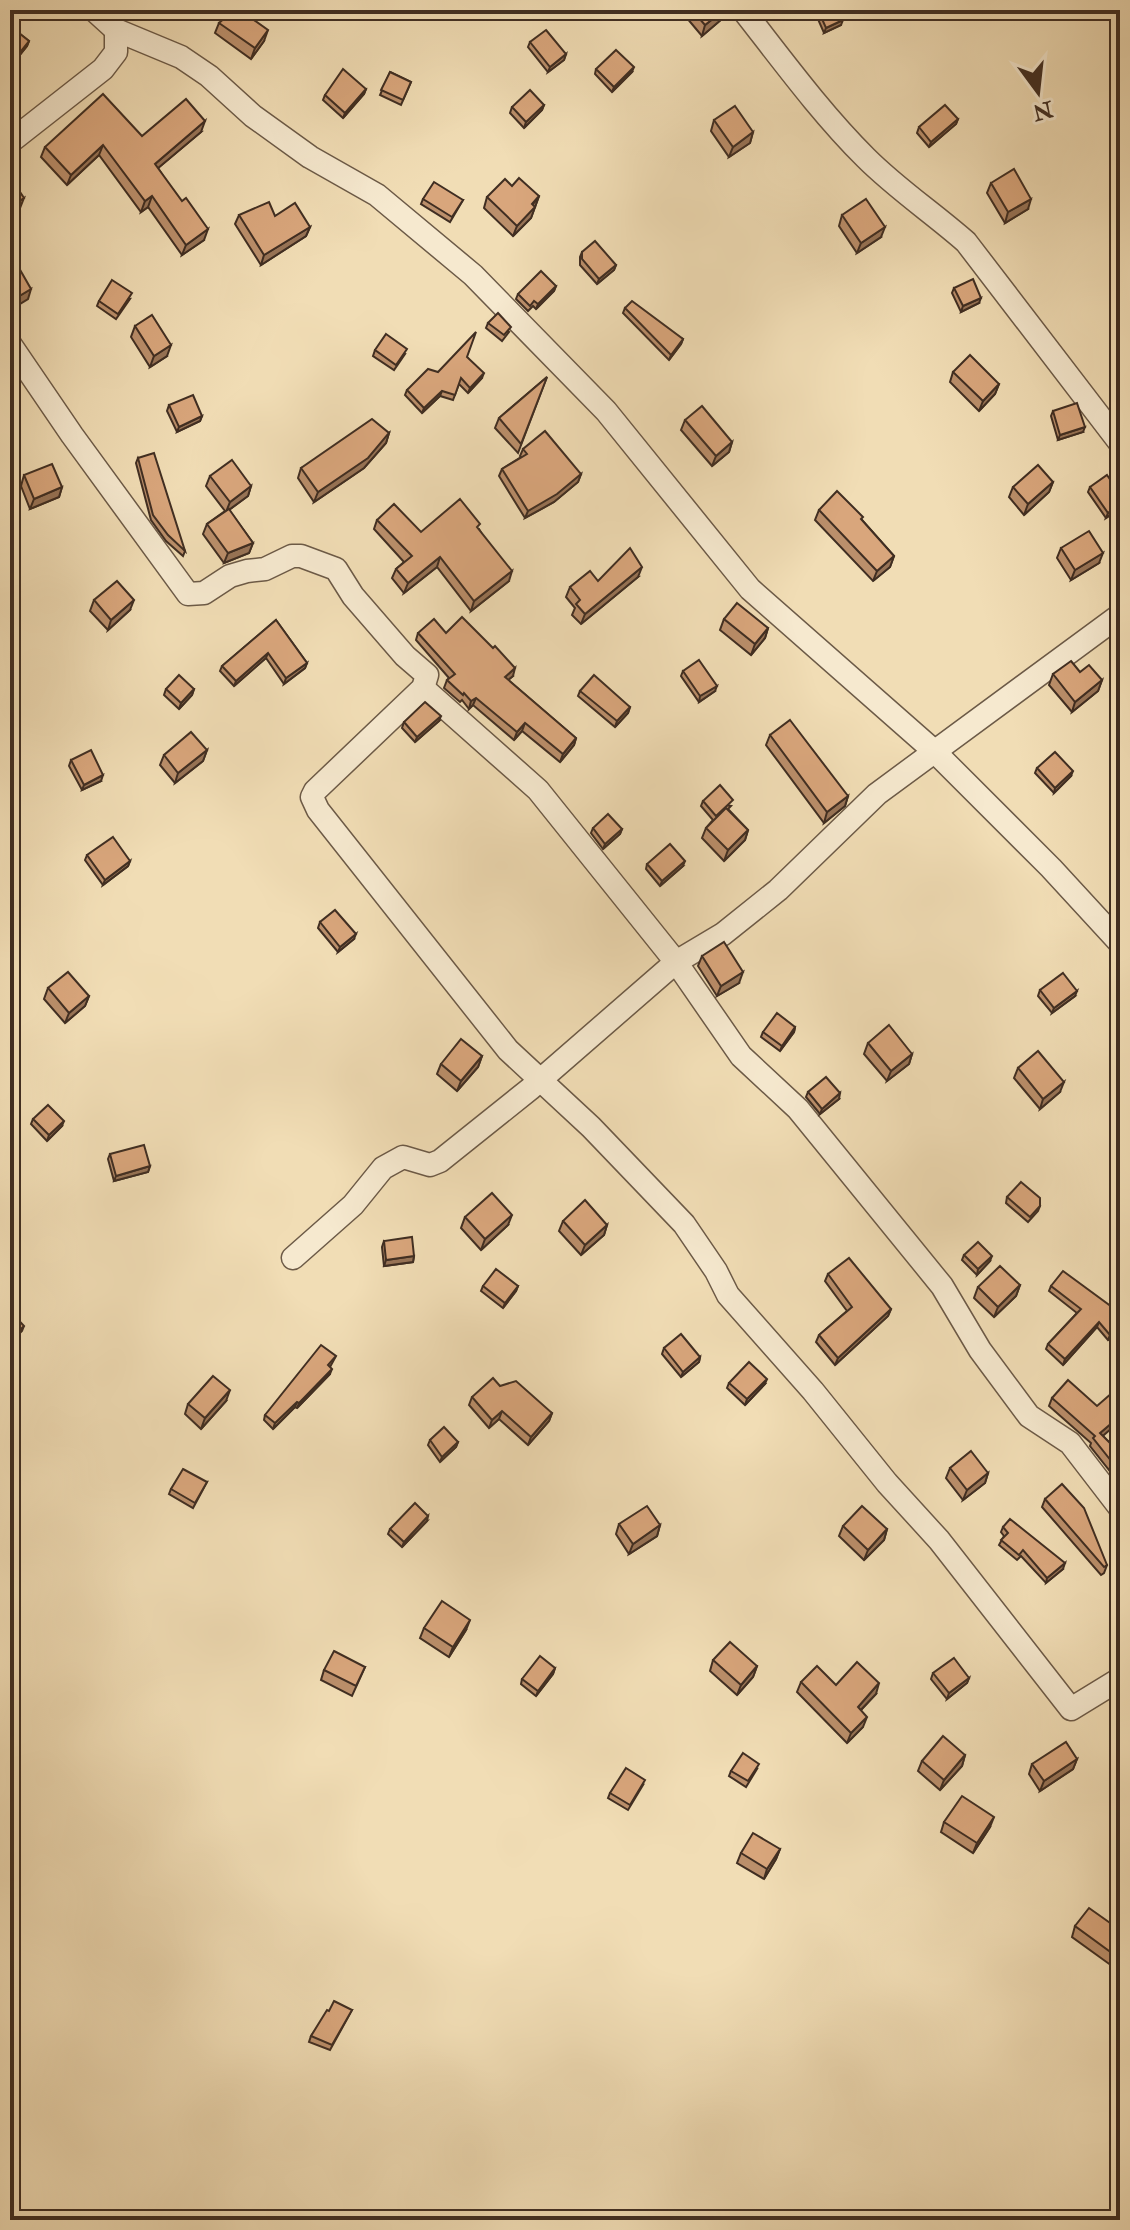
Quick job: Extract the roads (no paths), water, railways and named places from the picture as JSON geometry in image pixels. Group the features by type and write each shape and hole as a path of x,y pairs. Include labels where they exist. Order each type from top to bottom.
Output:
{"street":[{"path":"94,10 116,30 181,57 209,76 253,116 310,157 377,195 473,275 606,411 750,589 934,751 1051,868 1120,943"},
{"path":"743,10 826,116 847,138 905,194 966,242 1120,443"},
{"path":"10,142 103,69 116,52 116,30"},
{"path":"10,344 81,448 188,594 204,593 230,576 265,569 292,556 301,556 336,569 353,596 405,656 427,675 423,688 332,772 312,797 318,810 508,1050 540,1078 684,1224 716,1271 728,1295 939,1540 1071,1709 1120,1679"},
{"path":"293,1258 353,1205 383,1168 403,1157 436,1164 676,962 723,934 778,890 877,794 1120,615"},
{"path":"423,688 538,790 676,962 741,1056 798,1109 942,1286 980,1350 1029,1416 1070,1443 1116,1495"}]}
